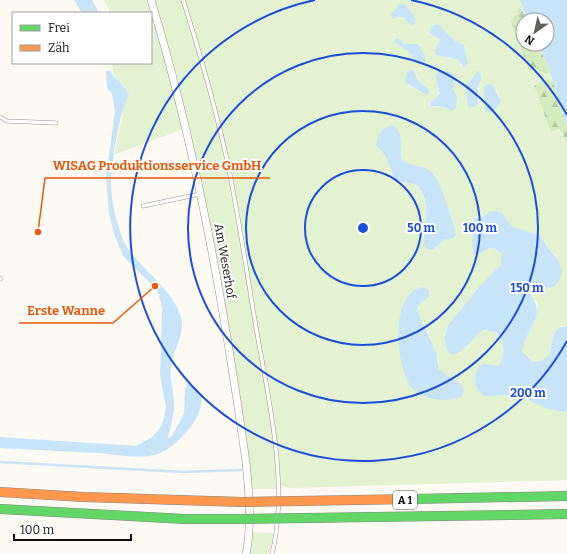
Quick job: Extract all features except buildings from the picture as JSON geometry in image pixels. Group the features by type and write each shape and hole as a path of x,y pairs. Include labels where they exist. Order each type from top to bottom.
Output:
{"highway":[{"name":"A 1","path":"0,492 84,497 242,502 567,496"},
{"name":"A 1","path":"0,509 177,518 242,519 567,514"}],"street":[{"name":"Am Weserhof","path":"150,0 171,67 202,194 242,435 249,487 249,531 246,554"}],"lane":[{"path":"183,0 201,58 227,160 264,373 276,457 278,484 276,535 272,554"},
{"path":"0,117 7,121 56,122"},
{"path":"143,206 202,194"}],"green space":[{"path":"104,0 146,0 151,12 109,12"},
{"path":"153,0 520,0 521,6 518,8 518,12 515,12 515,16 511,21 515,32 515,52 522,52 529,71 537,69 547,74 550,71 553,81 547,79 551,131 558,129 567,141 567,326 562,326 552,341 552,350 548,357 540,362 533,362 522,351 523,342 535,321 538,304 531,295 532,289 536,285 550,288 557,259 547,247 541,236 511,226 501,213 496,211 471,222 472,247 474,255 478,255 489,248 496,249 501,254 501,265 479,287 448,325 445,337 446,349 451,355 468,347 476,335 483,330 493,332 502,340 503,354 500,363 498,366 485,364 478,372 475,383 484,396 518,395 563,412 567,412 567,480 289,488 280,485 275,489 251,489 250,467 248,467 210,226 174,64","holes":["442,28 455,42 465,46 468,64 462,65 457,59 435,50 440,39 430,33","398,38 404,44 418,44 426,57 425,62 416,63 409,52 394,42 394,40","415,72 418,80 426,86 426,95 408,85","435,75 455,77 452,89 457,96 446,107 433,107 431,102 440,95","473,78 480,82 479,101 472,108 468,103 468,96 465,86","496,89 501,101 485,111 485,96","393,125 399,131 401,140 401,159 407,164 423,168 449,210 452,219 453,238 444,240 433,250 423,237 426,210 421,191 417,185 395,180 385,155 376,145","411,292 419,305 418,314 429,334 439,361 438,369 454,380 406,378 399,334 401,312"]},
{"path":"521,6 523,12 518,12 518,8"},
{"path":"515,16 515,32 511,21"},
{"path":"152,18 167,64 183,129 114,155 125,103 129,94 115,77 112,64 152,64"},
{"path":"522,52 542,52 550,71 547,74 537,69 529,71"},
{"path":"547,79 553,81 567,126 567,141 559,129 551,132 534,86"},
{"path":"251,532 274,533 269,554 250,554"}],"water":[{"path":"74,0 92,0 98,12 81,12"},
{"path":"520,0 567,0 567,126 548,66 542,52 555,52 555,12 524,12"},
{"path":"400,4 404,4 412,13 415,18 415,24 412,25 402,17 393,19 391,14"},
{"path":"438,24 455,41 464,45 468,64 465,67 457,59 436,55 435,50 440,39 430,33 431,27"},
{"path":"398,38 404,44 418,44 426,57 425,62 421,64 416,63 409,52 394,42 395,39"},
{"path":"109,70 129,94 119,125 111,180 113,206 118,226 129,250 164,288 176,305 182,320 180,338 171,366 174,409 168,438 172,436 184,414 185,389 187,384 194,386 199,392 201,400 200,409 190,428 182,437 165,450 151,456 136,457 97,453 0,448 0,437 136,446 152,437 160,428 164,418 166,408 160,375 162,308 159,295 154,287 123,256 114,234 109,213 106,177 115,111 112,94 107,88 106,72"},
{"path":"409,70 413,70 418,80 428,89 429,94 426,95 405,82 406,74"},
{"path":"447,71 453,73 455,77 453,89 457,96 456,108 451,111 446,107 431,106 431,102 440,94 435,75 439,72"},
{"path":"477,71 480,72 481,77 478,88 478,102 474,107 469,108 465,86 473,78"},
{"path":"488,84 492,84 501,101 493,113 485,111 484,87"},
{"path":"393,125 399,131 400,135 401,159 409,164 429,170 433,174 442,190 449,210 456,235 453,238 444,240 433,250 427,249 424,245 426,207 422,192 417,185 395,180 385,155 376,145 383,129"},
{"path":"496,211 502,213 511,226 541,236 547,247 557,259 562,270 559,281 555,286 550,288 536,285 532,289 531,295 537,310 536,317 522,351 533,362 542,360 548,356 551,351 555,333 559,328 567,326 567,412 548,409 518,395 484,396 479,391 475,384 478,368 485,364 498,366 502,358 502,340 495,332 483,330 465,348 451,355 446,349 445,337 448,325 479,287 501,265 501,254 496,249 489,248 478,255 474,255 472,247 471,222 474,218 480,219 489,212"},
{"path":"423,287 429,291 429,297 419,305 418,310 432,342 438,360 438,369 462,385 464,391 462,397 438,400 420,395 408,382 403,368 398,334 400,318 404,303 412,292"}],"waterway":[{"path":"0,462 183,472 241,470"}],"traffic: fast":[{"path":"413,499 567,496"},
{"path":"0,509 185,519 242,519"},
{"path":"242,519 567,514"}],"traffic: slow":[{"path":"0,492 84,497 242,502"},
{"path":"242,502 413,499"}],"place":[{"name":"WISAG Produktionsservice GmbH","path":"38,232"},
{"name":"Erste Wanne","path":"155,286"}]}
